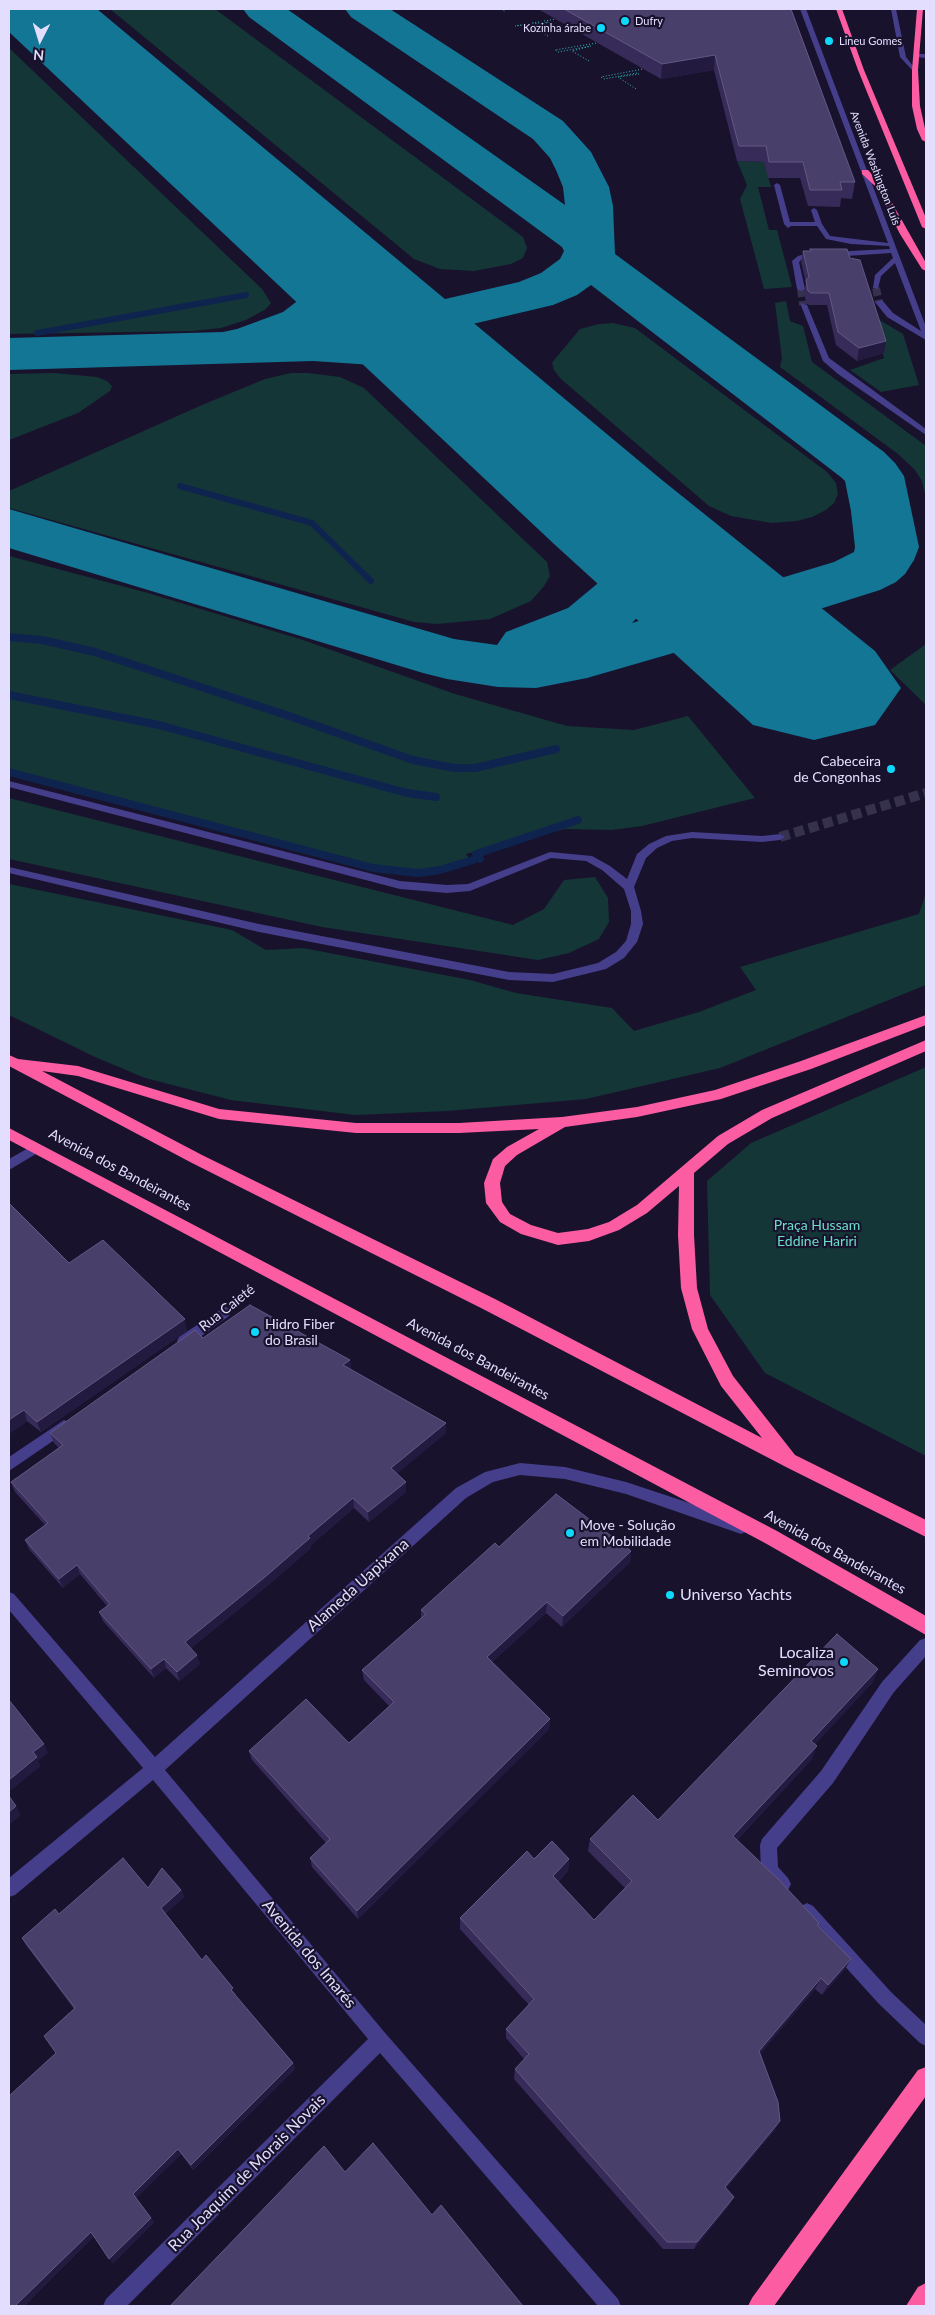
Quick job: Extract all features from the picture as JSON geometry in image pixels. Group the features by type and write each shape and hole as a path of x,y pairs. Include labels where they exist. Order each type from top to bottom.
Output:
{"highway":[{"name":"Avenida Washington Luís","path":"839,9 861,70 926,227"},
{"path":"920,9 918,56 915,70 916,106 926,140"},
{"path":"865,172 878,185 904,234 926,269"},
{"path":"10,1061 78,1072 229,1115 356,1128 459,1128 562,1122 637,1112 716,1095 806,1066 926,1020"},
{"path":"562,1122 512,1150 498,1163 492,1183 494,1202 505,1218 526,1230 558,1238 589,1235 614,1226 642,1209 723,1140 767,1114 926,1045"},
{"path":"10,1061 197,1159 489,1304 792,1462 926,1529"},
{"name":"Avenida dos Bandeirantes","path":"9,1133 771,1537 926,1626"},
{"path":"687,1169 686,1235 689,1288 700,1329 727,1381 792,1462"},
{"path":"760,2306 926,2078"},
{"path":"918,2306 926,2295"}],"street":[{"name":"Avenida Washington Luís","path":"803,9 926,337"},
{"path":"893,9 903,57 915,70"},
{"path":"918,56 926,56"},
{"path":"777,185 787,225 820,224"},
{"path":"814,210 828,238 894,252"},
{"path":"876,288 878,275 894,252"},
{"path":"801,289 795,260 800,257 809,254 894,252"},
{"path":"879,302 890,315 926,337"},
{"path":"803,305 826,359 841,372 926,433"},
{"path":"9,784 252,845 400,886 447,889 470,887 550,855 570,855 588,858 606,868 629,886"},
{"path":"9,870 259,928 509,976 553,978 602,966 620,955 631,942 637,918 629,886 641,856 653,846 670,838 692,835 762,839 780,837"},
{"path":"9,1165 37,1148"},
{"name":"Rua Caieté","path":"170,1350 224,1312"},
{"path":"9,1465 77,1416"},
{"name":"Alameda Uapixana","path":"9,1889 154,1769 461,1493 490,1477 520,1469 565,1473 626,1488 771,1537"},
{"name":"Avenida dos Imarés","path":"9,1599 154,1769 380,2040 611,2306"},
{"path":"926,1645 888,1687 827,1776 768,1845 770,1871 885,1998 926,2037"},
{"name":"Rua Joaquim de Morais Novais","path":"113,2306 380,2040"}],"path":[{"path":"501,9 506,12"},
{"path":"548,36 532,26 550,22 515,26 556,19"},
{"path":"589,61 572,51 591,46 558,52 555,50 596,43"},
{"path":"636,89 618,78 639,74 637,73 604,79 601,77 643,69"},
{"name":"Rua Caieté","path":"224,1312 273,1272"}],"green space":[{"path":"110,9 215,9 523,237 527,248 523,258 511,264 474,271 440,269 414,259"},
{"path":"9,48 262,289 271,303 266,309 246,320 221,328 193,331 9,334"},
{"path":"737,161 764,162 771,187 758,187 769,230 777,230 792,287 764,289 740,199 747,185"},
{"path":"786,301 790,321 803,326 812,362 926,446 926,498 922,481 915,470 898,454 780,367 782,358 775,303"},
{"path":"873,316 903,334 919,385 881,392 850,370 884,358"},
{"path":"613,323 635,328 827,472 836,483 838,494 834,503 826,510 812,517 797,521 772,523 731,516 709,506 561,379 554,370 552,363 580,329 599,324"},
{"path":"54,373 97,377 107,381 112,386 110,391 78,413 9,440 9,374"},
{"path":"291,373 340,377 364,388 547,562 550,576 531,601 490,619 437,624 414,622 9,508 9,491 202,405 265,379"},
{"path":"9,556 148,593 303,640 455,694 567,726 634,730 688,716 755,798 642,826 612,830 565,829 466,854 470,859 439,869 419,872 374,867 9,771"},
{"path":"926,644 926,705 890,670"},
{"path":"9,798 513,925 544,909 564,880 595,877 608,898 609,922 599,939 569,953 538,960 322,927 9,859"},
{"path":"9,884 232,930 266,950 303,948 470,980 516,993 612,1008 634,1031 699,1012 756,990 740,967 919,914 926,893 926,985 720,1068 586,1099 447,1111 355,1115 231,1100 145,1078 95,1057 9,1015"},
{"name":"Praça Hussam Eddine Hariri","path":"926,1067 926,1456 765,1373 710,1295 707,1181 751,1143"}],"building":[{"path":"564,9 791,9 855,182 840,182 842,190 810,190 803,162 769,162 766,146 739,146 715,55 662,64"},
{"path":"810,249 847,249 850,258 860,260 886,341 859,348 838,332 829,293 811,293 808,291 806,280 809,277 803,251 811,251"},
{"path":"9,1204 69,1263 103,1240 185,1319 37,1422 24,1410 9,1420"},
{"path":"250,1305 350,1360 343,1365 446,1423 391,1468 406,1482 368,1512 353,1498 308,1536 310,1538 265,1577 185,1642 197,1655 177,1672 164,1659 151,1669 99,1612 110,1604 77,1565 59,1579 25,1540 48,1523 11,1482 63,1445 50,1433 195,1330 203,1338"},
{"path":"556,1494 631,1551 563,1616 547,1602 487,1657 550,1719 357,1911 310,1858 330,1839 249,1751 306,1699 349,1743 394,1702 362,1670 426,1614 421,1610 495,1543 499,1547"},
{"path":"837,1634 878,1669 811,1741 817,1746 733,1836 779,1880 819,1923 817,1925 851,1959 828,1985 821,1978 759,2051 778,2102 780,2121 725,2187 734,2197 697,2242 667,2242 515,2069 529,2054 506,2029 534,1999 460,1918 527,1851 534,1859 552,1841 569,1859 553,1876 594,1920 632,1881 590,1839 633,1795 658,1820"},
{"path":"9,1700 44,1744 33,1752 37,1757 9,1780"},
{"path":"9,1796 16,1806 9,1812"},
{"path":"123,1858 148,1888 162,1868 181,1890 161,1908 202,1960 206,1955 233,1988 231,1990 293,2063 191,2165 178,2149 133,2194 151,2218 109,2259 91,2232 15,2306 9,2306 9,2096 56,2053 44,2036 75,2008 22,1938 55,1909 59,1914"},
{"path":"373,2143 432,2215 441,2205 523,2306 170,2306 324,2146 345,2172"}],"waterway":[{"path":"37,333 246,295"},
{"path":"180,486 312,523 371,581"},
{"path":"9,637 42,640 95,652 292,717 413,760 454,768 475,768 556,749"},
{"path":"9,695 159,725 407,793 436,797"},
{"path":"9,772 373,868 418,873 440,870 473,860"},
{"path":"480,859 476,854 578,820"}],"taxiway":[{"path":"262,9 582,239 588,251"},
{"path":"364,9 525,113 548,130 569,152 586,187 589,206 588,251"},
{"path":"9,528 447,659 498,666 536,667 563,663 730,616 857,576 873,568 882,560 887,547 882,511 874,476 863,465 602,269 594,262 588,251"},
{"path":"313,345 535,294 559,284 582,267 588,251"},
{"path":"223,348 250,343 302,323 319,309 326,298 331,267"},
{"path":"223,348 313,345"},
{"path":"313,345 373,349 405,356 450,375 467,388"},
{"path":"9,354 223,348"},
{"path":"530,646 592,622 612,606 627,590 633,573 633,555 608,512"}],"runway":[{"path":"39,9 608,512 814,688"}],"tunnel":[{"path":"876,288 879,302"},
{"path":"801,289 803,305"},
{"path":"780,837 926,793"}],"place":[{"name":"Dufry","path":"625,21"},
{"name":"Kozinha árabe","path":"601,28"},
{"name":"Lineu Gomes","path":"829,41"},
{"name":"Cabeceira de Congonhas","path":"891,769"},
{"name":"Hidro Fiber do Brasil","path":"255,1332"},
{"name":"Move - Solução em Mobilidade","path":"570,1533"},
{"name":"Universo Yachts","path":"670,1595"},
{"name":"Localiza Seminovos","path":"844,1662"}]}
